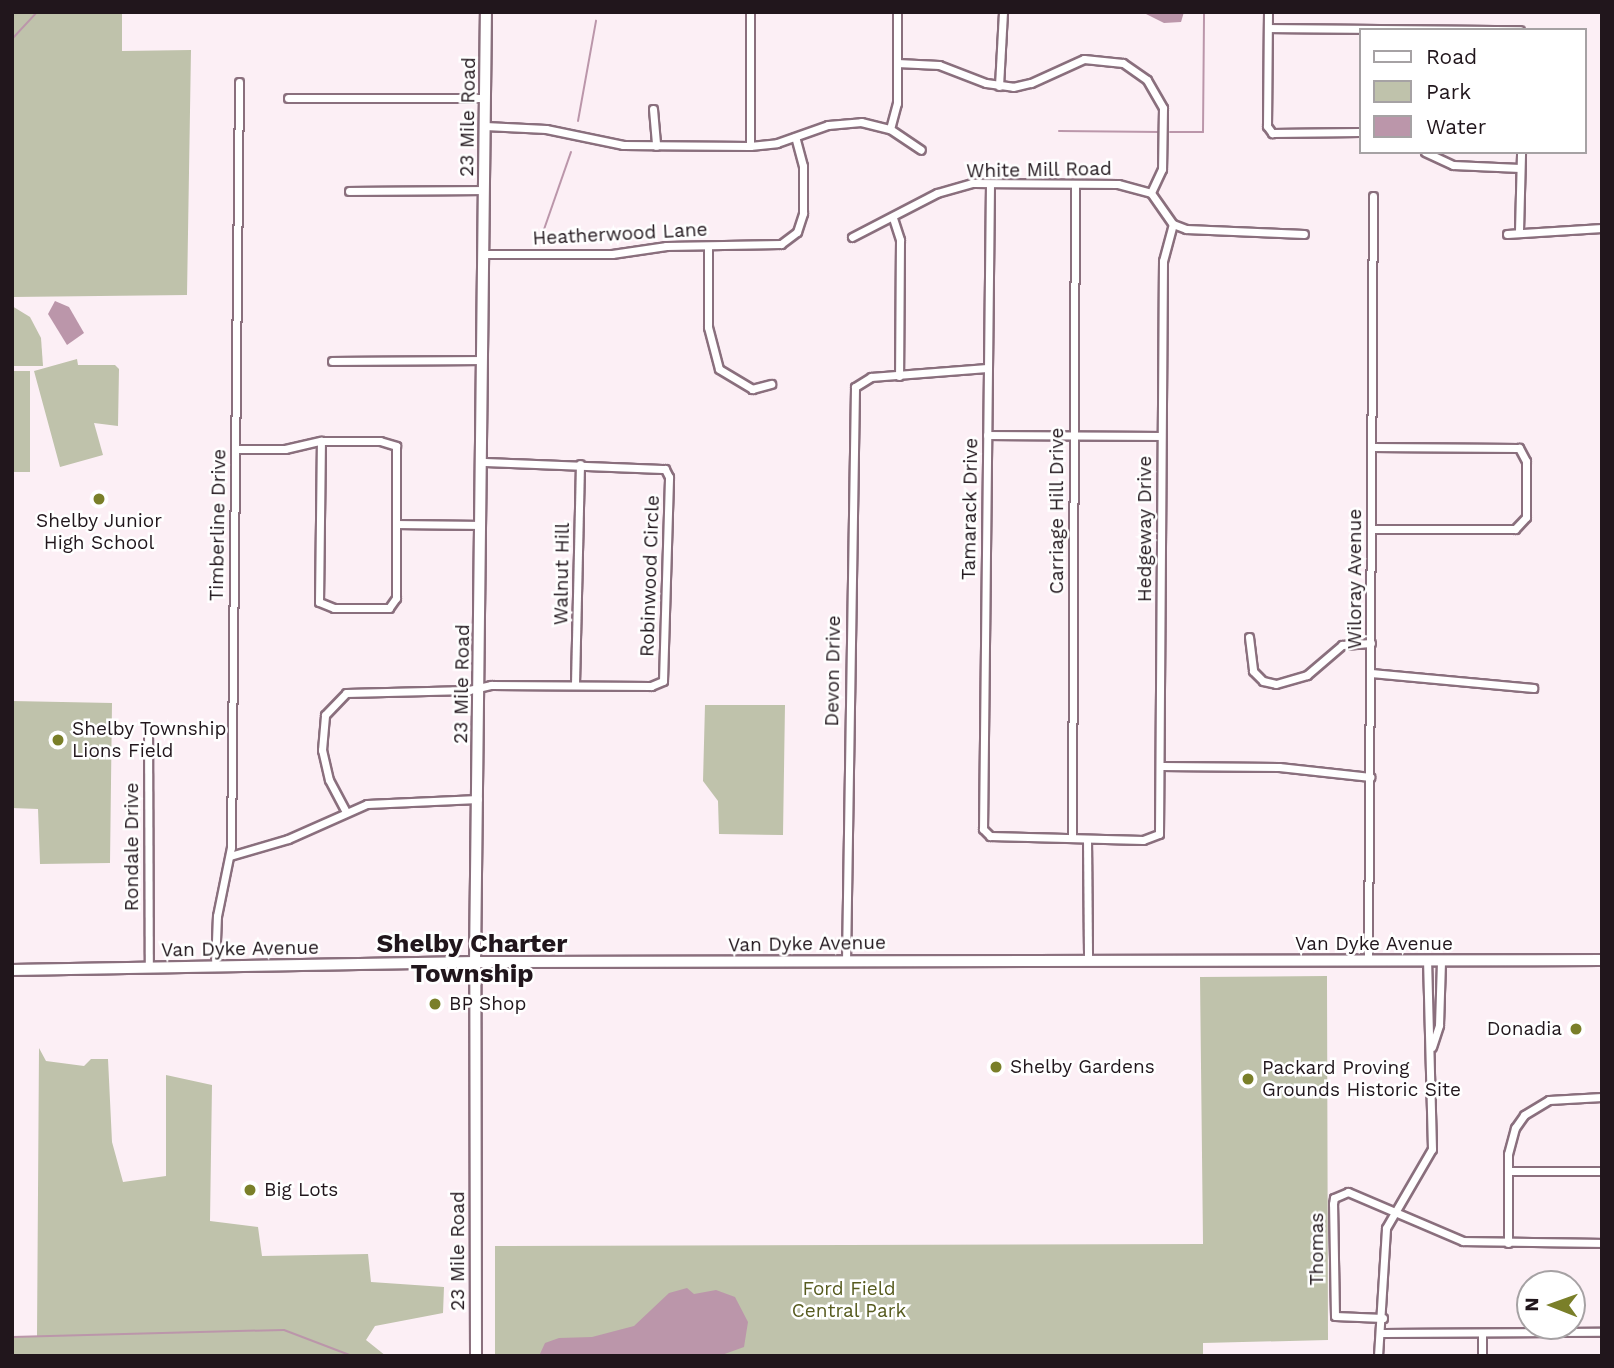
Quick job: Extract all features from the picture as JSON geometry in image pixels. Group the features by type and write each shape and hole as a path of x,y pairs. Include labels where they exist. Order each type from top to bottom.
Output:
{"main road":[{"name":"23 Mile Road","path":"477,1356 475,962 486,12"},
{"name":"Van Dyke Avenue","path":"12,970 475,962 1602,960"}],"street":[{"path":"750,12 750,146"},
{"path":"890,129 896,111 897,12"},
{"path":"999,86 1003,12"},
{"path":"1268,12 1268,126 1272,133 1358,132"},
{"path":"1268,28 1358,29"},
{"path":"897,63 943,66 999,86 1026,85 1084,59 1114,60 1131,67 1153,87 1165,120 1162,169 1151,193 1173,224 1192,231 1304,234"},
{"name":"Timberline Drive","path":"215,967 217,916 230,856 239,82"},
{"path":"288,98 485,98"},
{"path":"653,109 656,146"},
{"path":"485,126 545,129 608,143 750,146 795,137 842,122 890,129 921,150"},
{"name":"Heatherwood Lane","path":"484,254 612,254 708,246 781,244 800,226 803,166 795,137"},
{"path":"1429,154 1453,165 1520,168"},
{"path":"1519,230 1521,154"},
{"name":"White Mill Road","path":"852,237 945,190 990,184 1118,184 1151,193"},
{"name":"Tamarack Drive","path":"990,184 985,834 1072,838"},
{"name":"Carriage Hill Drive","path":"1072,838 1075,184"},
{"path":"349,191 484,190"},
{"name":"Wiloray Avenue","path":"1368,961 1373,196"},
{"path":"893,218 900,240 899,376 987,368"},
{"name":"Hedgeway Drive","path":"1087,839 1143,840 1158,836 1161,766 1163,254 1173,224"},
{"path":"1507,234 1519,230 1602,228"},
{"path":"708,246 708,327 715,360 734,381 752,389 771,384"},
{"path":"332,361 482,360"},
{"name":"Devon Drive","path":"846,961 851,492 857,382 899,376"},
{"path":"987,435 1161,436"},
{"path":"235,450 285,449 321,441 380,441 396,446 398,524 392,606 334,608 321,604 321,441"},
{"path":"1371,447 1521,449 1526,461 1526,517 1521,527 1371,529"},
{"path":"482,462 580,464"},
{"name":"Robinwood Circle","path":"575,684 660,684 669,477 665,469 580,464"},
{"name":"Walnut Hill","path":"575,684 580,464"},
{"path":"398,524 481,525"},
{"path":"1249,637 1253,671 1263,681 1276,684 1302,678 1342,645 1371,643"},
{"path":"1371,673 1533,688"},
{"path":"345,810 329,780 322,750 325,715 335,700 357,691 575,684"},
{"name":"Rondale Drive","path":"148,727 149,968"},
{"path":"1161,766 1279,767 1370,777"},
{"path":"230,856 288,839 345,810 386,801 478,799"},
{"path":"1072,838 1087,839 1088,961"},
{"path":"1378,1356 1383,1333 1386,1228 1394,1208 1420,1174 1432,1149 1432,1048 1427,961"},
{"path":"1432,1048 1439,1025 1441,961"},
{"path":"1508,1243 1510,1141 1524,1115 1555,1098 1602,1097"},
{"path":"1508,1171 1602,1171"},
{"name":"Thomas","path":"1383,1318 1335,1316 1333,1204 1334,1198 1348,1192 1394,1208"},
{"path":"1394,1208 1463,1241 1602,1243"},
{"path":"1482,1332 1482,1356"},
{"path":"1383,1333 1602,1332"}],"green space":[{"path":"12,12 122,12 122,51 191,50 187,295 12,297"},
{"path":"12,306 30,317 41,338 43,366 12,366"},
{"path":"77,359 78,365 115,365 119,369 118,426 94,423 103,455 60,467 34,371"},
{"path":"12,371 30,371 30,472 12,472"},
{"path":"12,701 112,703 110,863 40,864 38,809 12,808"},
{"path":"705,705 785,705 783,835 719,834 718,801 703,781"},
{"name":"Ford Field Central Park","path":"1327,976 1328,1340 1203,1343 1203,1356 495,1356 495,1246 1203,1244 1200,977"},
{"path":"39,1048 46,1061 84,1066 91,1059 108,1059 112,1142 123,1182 166,1176 166,1075 212,1085 210,1221 258,1227 262,1256 368,1254 371,1282 444,1287 443,1313 375,1326 366,1340 386,1356 12,1356 12,1337 37,1336"}],"water":[{"path":"1142,12 1184,12 1181,22 1164,23"},
{"path":"55,301 69,307 84,333 67,345 48,314"},
{"path":"687,1288 694,1294 716,1290 735,1297 748,1322 744,1347 719,1356 539,1356 545,1343 559,1338 592,1337 634,1326 669,1293"}],"waterway":[{"path":"12,39 37,12"},
{"path":"1170,132 1203,132 1204,12"},
{"path":"578,121 596,21"},
{"path":"1059,131 1160,132"},
{"path":"541,238 571,152"},
{"path":"12,1337 284,1330 352,1356"}],"place":[{"name":"Shelby Junior High School","path":"99,499"},
{"name":"Shelby Township Lions Field","path":"58,740"},
{"name":"BP Shop","path":"435,1004"},
{"name":"Donadia","path":"1576,1029"},
{"name":"Shelby Gardens","path":"996,1067"},
{"name":"Packard Proving Grounds Historic Site","path":"1248,1079"},
{"name":"Big Lots","path":"250,1190"}],"district":[{"name":"Shelby Charter Township","path":"472,959"}]}
